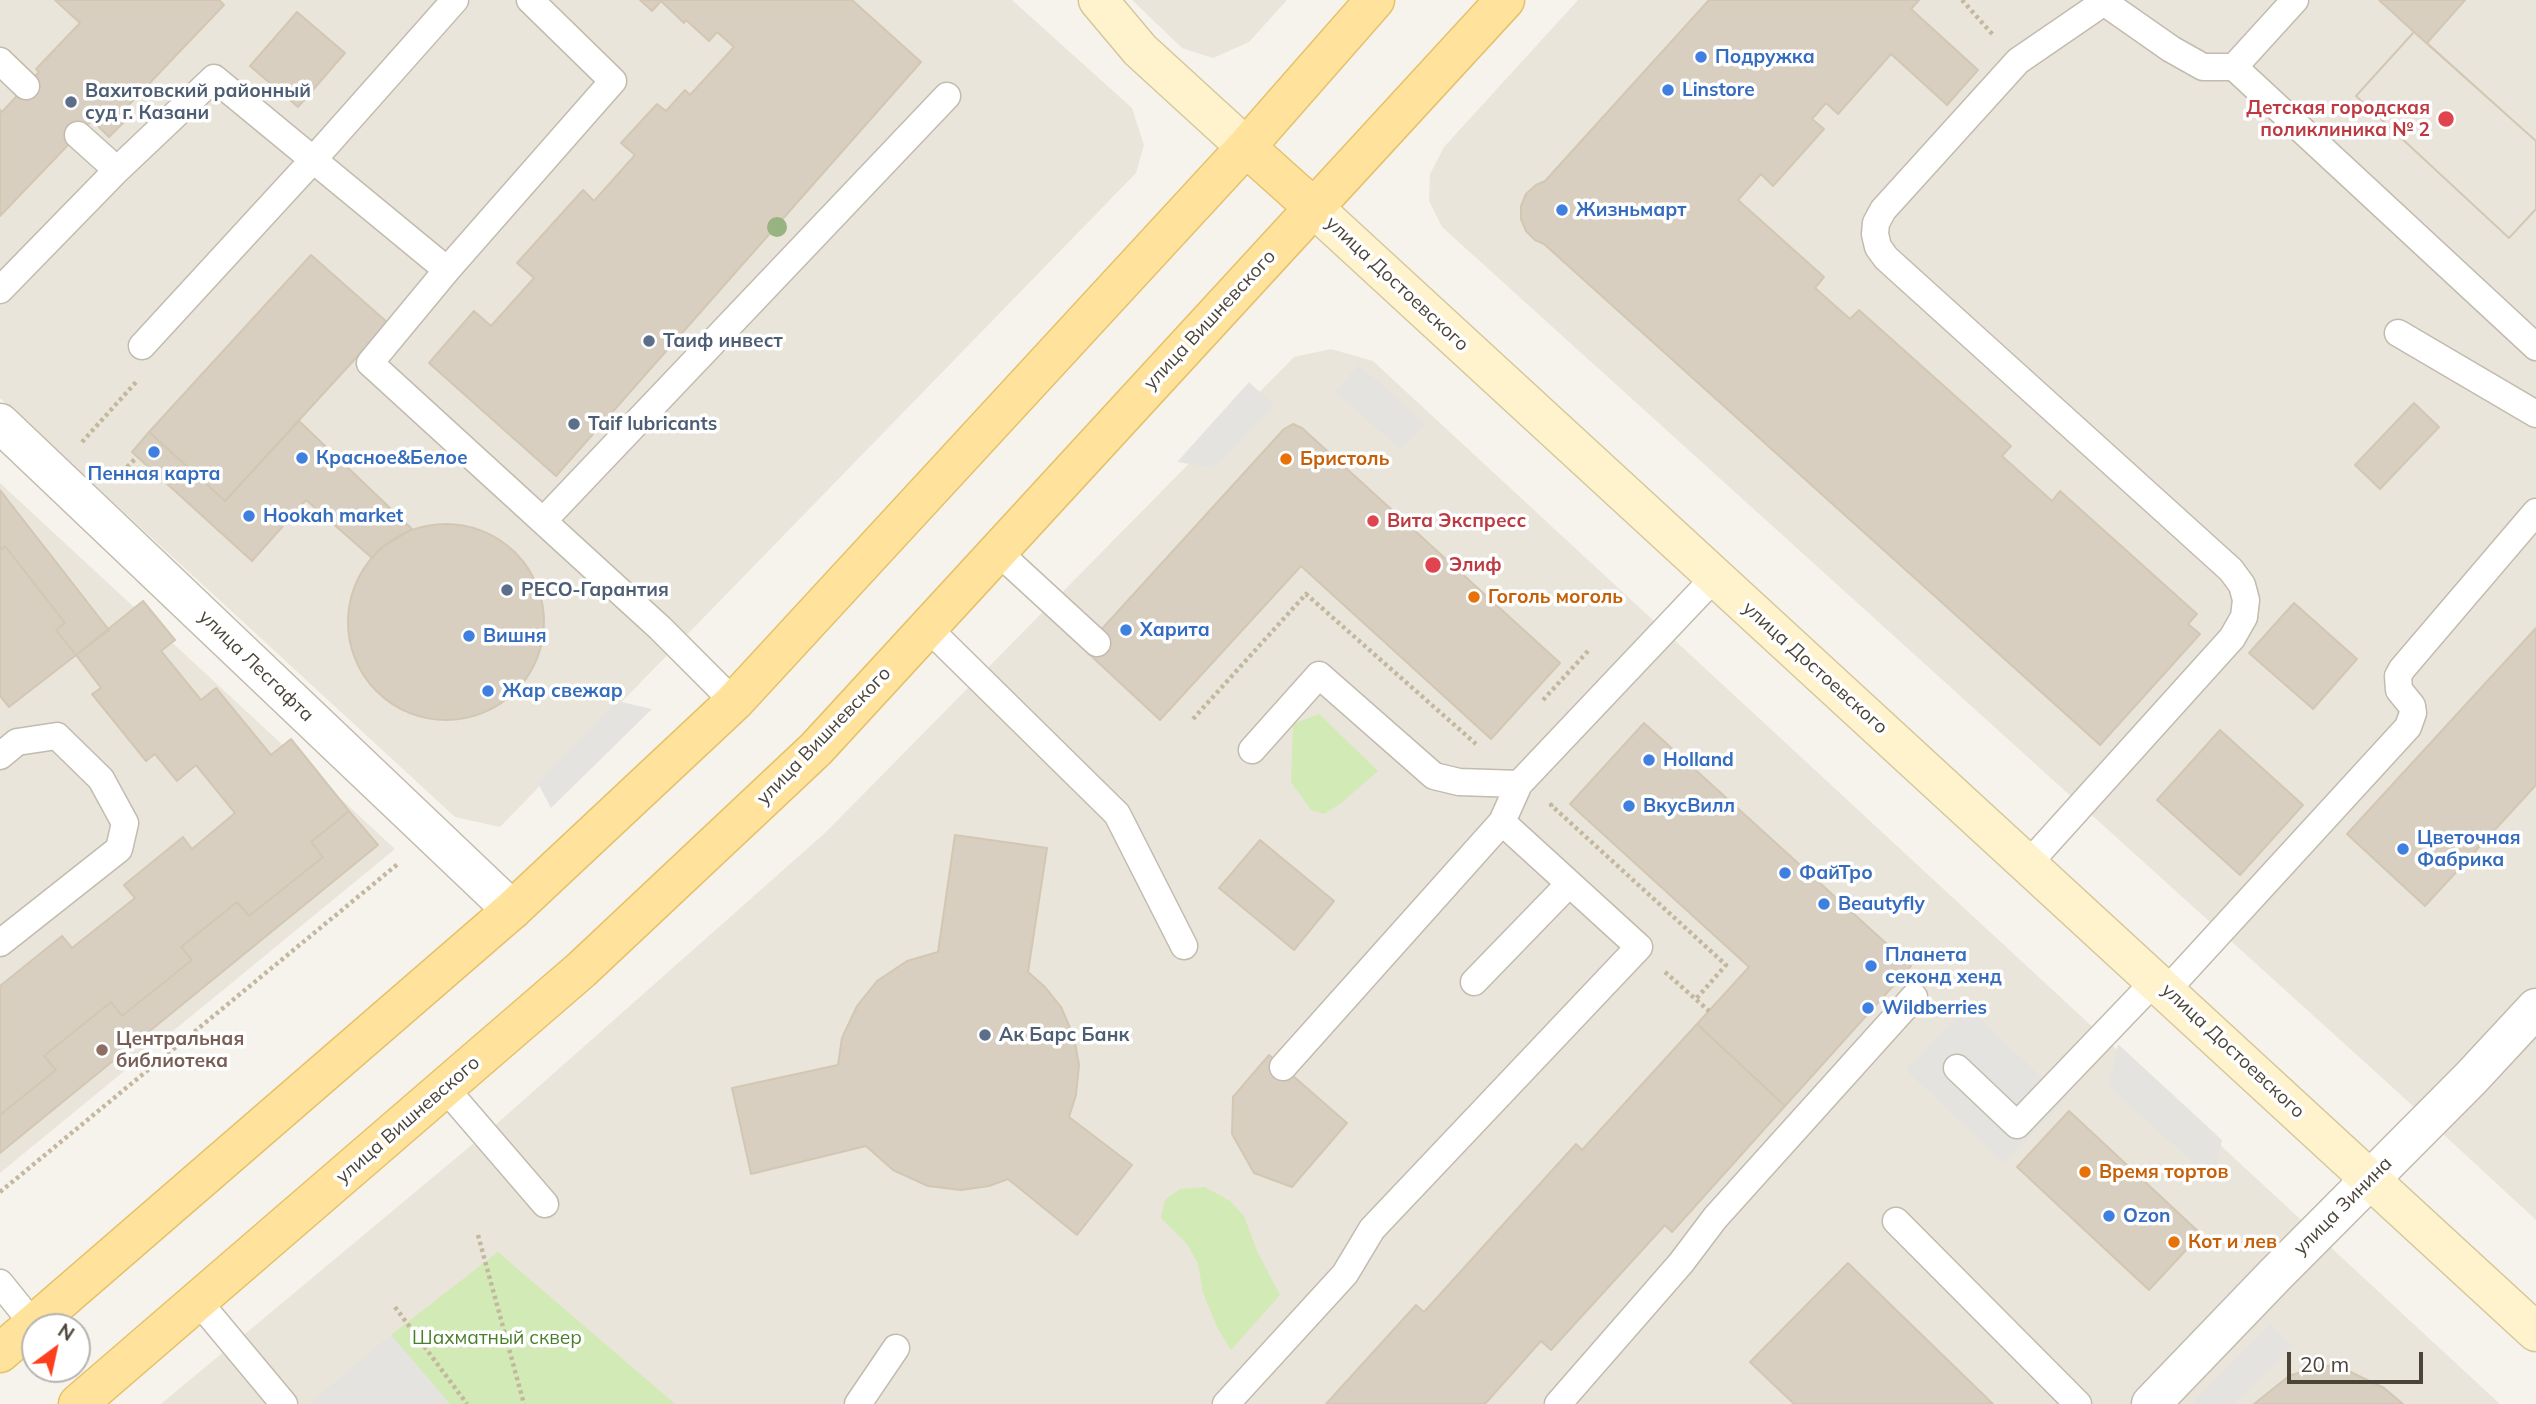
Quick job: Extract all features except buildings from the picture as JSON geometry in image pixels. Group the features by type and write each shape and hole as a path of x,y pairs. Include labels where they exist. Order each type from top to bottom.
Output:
{"main road":[{"name":"улица Достоевского","path":"1098,0 1140,50 2029,863 2536,1332"},
{"path":"48,1313 512,910 733,702 1245,147 1376,0"},
{"name":"улица Вишневского","path":"78,1404 581,970 817,749 1505,0"},
{"path":"0,1353 21,1336"}],"street":[{"name":"улица Лесгафта","path":"0,424 512,910"},
{"name":"улица Зинина","path":"2151,1404 2471,1078 2536,1008"}],"lane":[{"path":"142,346 455,0"},
{"path":"530,0 613,81 447,270 370,363 660,628 733,702"},
{"path":"2234,67 2295,0"},
{"path":"2029,863 2232,638 2244,617 2246,600 2242,586 2231,570 1886,258 1878,247 1876,223 1883,210 2018,61 2103,1 2172,50 2203,67 2234,67 2536,347"},
{"path":"0,61 26,86"},
{"path":"0,290 117,170 214,78 447,270"},
{"path":"544,520 947,96"},
{"path":"78,135 117,170"},
{"path":"2398,333 2536,414"},
{"path":"1957,1068 2017,1125 2161,985 2407,727 2413,713 2412,706 2399,690 2398,676 2402,669 2536,512"},
{"path":"998,552 1097,643"},
{"path":"1283,1067 1502,822 1518,784 1715,577"},
{"path":"928,628 1116,814 1184,946"},
{"path":"1252,750 1319,675 1434,776 1458,782 1518,784"},
{"path":"0,756 18,742 57,736 101,779 125,823 119,849 0,943"},
{"path":"1226,1404 1345,1274 1372,1228 1639,947 1502,822"},
{"path":"1474,982 1569,884"},
{"path":"1558,1404 1681,1264 1715,1217 1914,997"},
{"path":"446,1088 545,1204"},
{"path":"1896,1221 2078,1404"},
{"path":"0,1283 24,1313"},
{"path":"198,1301 284,1404"},
{"path":"858,1404 897,1348"}],"path":[{"path":"1962,0 2018,61"},
{"path":"98,424 138,381"},
{"path":"127,467 137,457"},
{"path":"1193,719 1306,594 1473,743 1486,746"},
{"path":"1536,707 1588,651"},
{"path":"1560,795 1551,805 1726,965 1696,999"},
{"path":"0,1192 402,860"},
{"path":"1639,947 1709,1011"},
{"path":"478,1235 524,1404"},
{"path":"395,1307 467,1404"}],"shaded area":[{"path":"0,0 1012,0 1132,108 1144,145 1136,173 500,827 455,817 0,398"},
{"path":"1132,0 1287,0 1249,42 1213,58 1182,48"},
{"path":"1578,0 2536,0 2536,1220 1442,227 1429,201 1430,174 1444,147"},
{"path":"1331,349 1373,361 2500,1404 161,1404 492,1128 826,832 1294,357"},
{"path":"1359,365 1425,424 1401,450 1335,391"},
{"path":"1249,382 1274,405 1215,468 1177,462"},
{"path":"0,483 395,849 0,1173"},
{"path":"617,701 652,709 551,808 538,783"},
{"path":"1967,1006 2065,1100 2004,1163 1906,1070"},
{"path":"2118,1044 2222,1140 2213,1180 2109,1087"},
{"path":"2270,1324 2293,1346 2235,1404 2192,1404"},
{"path":"391,1335 450,1404 312,1404 311,1402"}],"green space":[{"path":"1319,714 1378,771 1340,804 1324,814 1311,810 1291,782 1293,724"},
{"path":"1205,1187 1230,1201 1244,1216 1257,1251 1280,1295 1231,1350 1218,1329 1203,1293 1198,1264 1187,1244 1161,1218 1165,1200 1180,1189"},
{"name":"Шахматный сквер","path":"498,1252 675,1404 450,1404 391,1335"}],"place":[{"name":"Подружка","path":"1701,57"},
{"name":"Linstore","path":"1668,90"},
{"name":"Вахитовский районный суд г. Казани","path":"71,102"},
{"name":"Детская городская поликлиника № 2","path":"2446,119"},
{"name":"Жизньмарт","path":"1562,210"},
{"name":"Таиф инвест","path":"649,341"},
{"name":"Taif lubricants","path":"574,424"},
{"name":"Пенная карта","path":"154,452"},
{"name":"Красное&Белое","path":"302,458"},
{"name":"Бристоль","path":"1286,459"},
{"name":"Hookah market","path":"249,516"},
{"name":"Вита Экспресс","path":"1373,521"},
{"name":"Элиф","path":"1433,565"},
{"name":"РЕСО-Гарантия","path":"507,590"},
{"name":"Гоголь моголь","path":"1474,597"},
{"name":"Харита","path":"1126,630"},
{"name":"Вишня","path":"469,636"},
{"name":"Жар свежар","path":"488,691"},
{"name":"Holland","path":"1649,760"},
{"name":"ВкусВилл","path":"1629,806"},
{"name":"Цветочная Фабрика","path":"2403,849"},
{"name":"ФайТро","path":"1785,873"},
{"name":"Beautyfly","path":"1824,904"},
{"name":"Планета секонд хенд","path":"1871,966"},
{"name":"Wildberries","path":"1868,1008"},
{"name":"Ак Барс Банк","path":"985,1035"},
{"name":"Центральная библиотека","path":"102,1050"},
{"name":"Время тортов","path":"2085,1172"},
{"name":"Ozon","path":"2109,1216"},
{"name":"Кот и лев","path":"2174,1242"}]}
